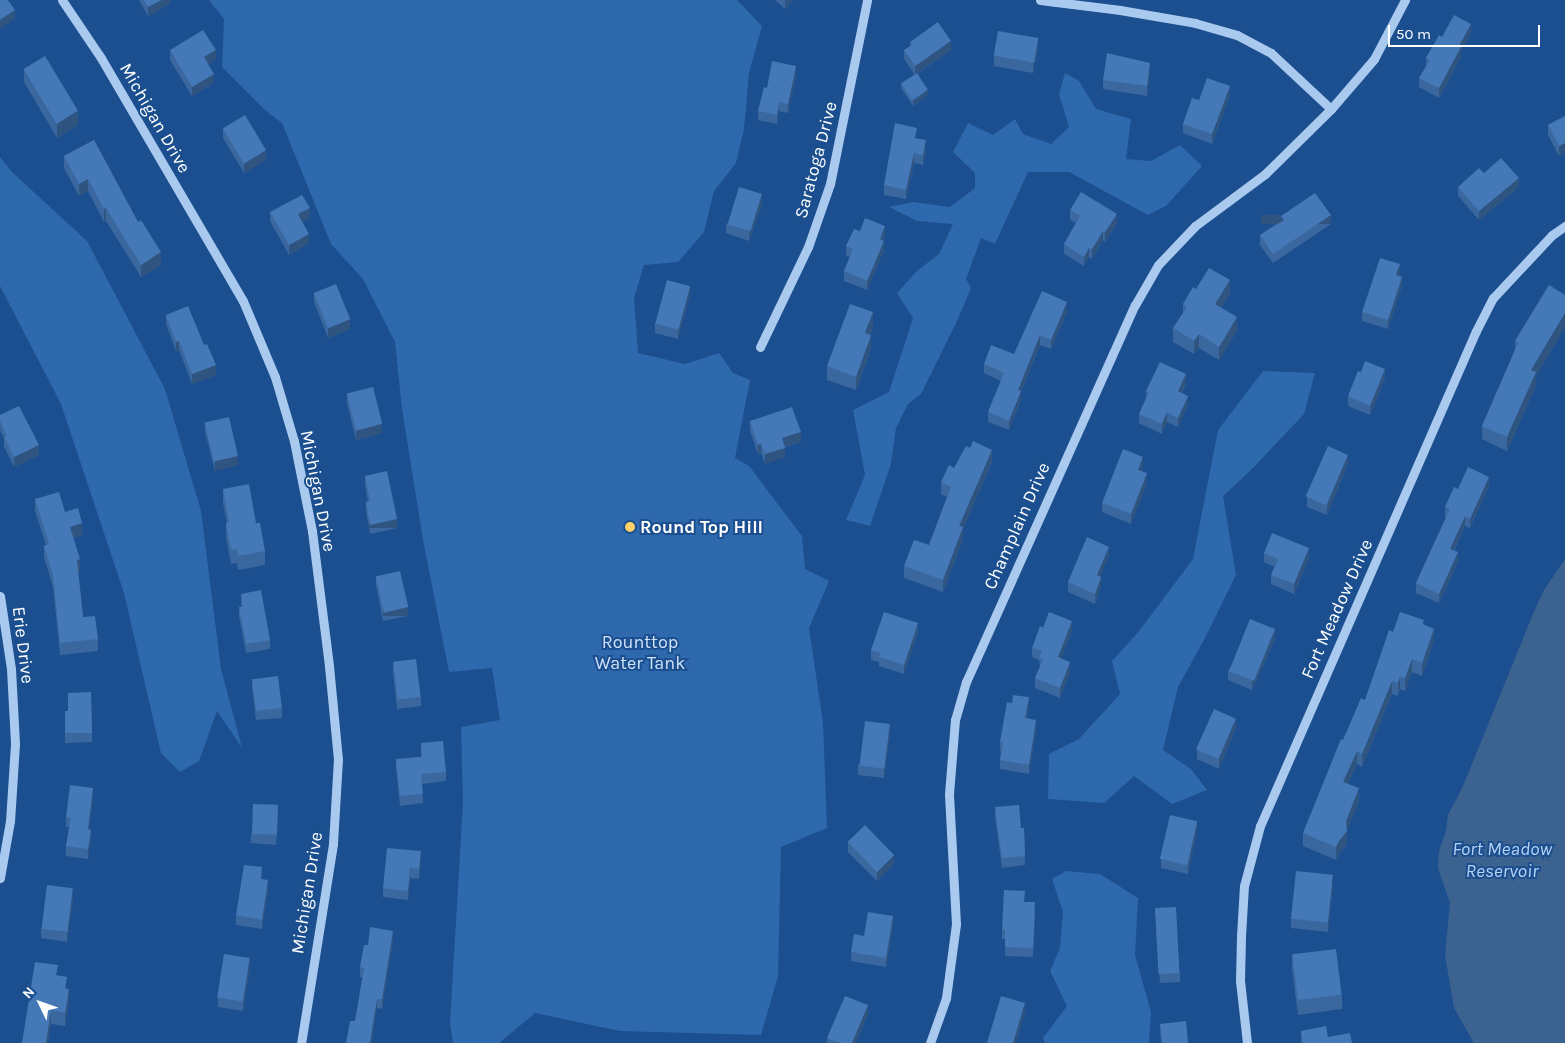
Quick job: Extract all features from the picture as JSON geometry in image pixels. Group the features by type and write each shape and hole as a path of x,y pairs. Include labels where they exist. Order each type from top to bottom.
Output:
{"street":[{"name":"Michigan Drive","path":"62,0 101,58 243,301 275,377 294,441 312,531 329,666 338,759 333,844 301,1043"},
{"name":"Saratoga Drive","path":"760,347 808,247 830,184 867,0"},
{"path":"1040,0 1120,10 1186,22 1236,36 1271,54 1331,110"},
{"name":"Champlain Drive","path":"930,1043 946,998 956,924 949,794 955,720 966,682 1131,314 1158,265 1195,226 1265,174 1331,110 1374,59 1405,0"},
{"name":"Fort Meadow Drive","path":"1246,1043 1240,981 1244,886 1260,826 1476,331 1493,298 1546,241 1565,226"},
{"name":"Erie Drive","path":"0,596 11,669 15,744 10,821 0,878"}],"green space":[{"name":"Rounttop Water Tank","path":"209,0 737,0 762,26 749,73 744,129 736,163 714,191 704,232 678,262 644,265 634,298 638,353 685,364 719,353 733,373 750,380 735,458 749,466 802,536 805,569 829,581 809,628 823,723 827,828 781,847 778,976 761,1035 620,1031 535,1013 499,1043 453,1043 450,1023 463,803 461,727 500,720 492,668 449,672 423,540 402,409 395,342 363,279 331,244 282,123 266,111 222,67 224,19"},
{"path":"1065,73 1079,81 1096,109 1131,119 1126,159 1151,161 1180,145 1202,166 1166,206 1148,215 1069,172 1028,172 995,244 981,238 966,279 971,288 957,321 921,394 908,404 896,428 891,464 870,526 846,520 865,475 853,410 889,392 913,318 897,293 917,271 939,254 953,224 917,221 889,207 913,202 950,207 975,188 975,173 953,152 968,123 993,135 1015,119 1023,134 1051,144 1069,127 1059,94"},
{"path":"0,157 12,172 87,241 165,389 201,511 221,669 242,748 217,711 199,761 180,772 161,753 124,593 61,404 0,286"},
{"path":"1263,371 1315,373 1304,414 1253,468 1223,496 1236,575 1178,687 1163,750 1191,769 1207,790 1172,804 1134,776 1104,803 1048,799 1049,754 1079,739 1120,694 1112,661 1140,630 1193,559 1218,430"},
{"path":"1066,871 1100,874 1138,898 1135,955 1151,1012 1149,1043 1045,1043 1043,1038 1067,1006 1050,971 1060,948 1063,912 1052,879"}],"water":[{"name":"Fort Meadow Reservoir","path":"1565,559 1565,1043 1474,1043 1454,1008 1445,955 1450,903 1438,868 1439,851 1446,831 1448,815 1463,786 1533,614 1544,590"}],"building":[{"path":"0,0 8,0 15,10 0,20"},
{"path":"144,0 161,0 148,7"},
{"path":"1454,15 1471,24 1439,88 1419,78 1430,60 1426,58 1439,35 1442,37"},
{"path":"938,22 951,41 915,66 904,50 912,45 910,42"},
{"path":"203,30 216,50 204,57 214,74 192,87 170,50"},
{"path":"998,31 1038,38 1034,63 994,56"},
{"path":"1107,53 1150,63 1147,86 1103,80"},
{"path":"45,56 78,111 57,124 24,69"},
{"path":"772,61 796,66 788,104 779,102 777,115 758,111 764,87 767,88"},
{"path":"917,73 928,90 912,100 901,83"},
{"path":"1207,78 1230,86 1212,134 1183,124 1192,98 1199,100"},
{"path":"245,115 266,150 244,164 223,128"},
{"path":"1565,116 1565,143 1559,146 1548,125"},
{"path":"895,123 917,128 915,138 926,140 923,155 914,153 906,190 884,185"},
{"path":"94,140 138,222 141,220 161,252 141,265 106,208 104,209 88,179 79,184 64,156"},
{"path":"1501,158 1519,178 1479,211 1458,187 1479,168 1484,173"},
{"path":"739,187 762,194 751,231 728,224"},
{"path":"1081,192 1117,214 1105,232 1103,231 1092,249 1089,248 1084,257 1064,244 1080,216 1070,210"},
{"path":"1315,193 1331,215 1273,254 1260,235 1284,220 1281,216"},
{"path":"302,195 310,208 298,214 309,234 289,245 270,212"},
{"path":"865,218 885,226 880,239 884,241 867,281 844,271 853,249 846,246 854,229 860,231"},
{"path":"1380,258 1400,264 1396,275 1402,277 1388,320 1362,312"},
{"path":"1209,268 1230,280 1215,304 1237,317 1219,347 1199,334 1194,341 1173,328 1187,307 1183,304 1193,287 1196,289"},
{"path":"667,280 690,286 679,330 655,323"},
{"path":"336,284 350,319 328,328 314,293"},
{"path":"1549,285 1565,295 1565,313 1531,370 1536,372 1507,437 1482,426 1518,343 1515,341"},
{"path":"1042,291 1067,302 1051,340 1040,335 1018,390 1021,391 1009,421 988,412 1004,373 984,364 991,345 1014,354"},
{"path":"850,304 873,312 865,333 871,335 856,377 827,366"},
{"path":"188,306 204,345 207,344 216,365 192,374 179,341 176,342 166,315"},
{"path":"1365,361 1385,369 1370,406 1348,396 1358,371 1361,372"},
{"path":"1160,362 1186,374 1178,391 1188,396 1178,418 1167,412 1162,424 1139,414 1149,392 1146,391"},
{"path":"373,387 382,424 356,430 347,394"},
{"path":"19,406 39,445 14,457 4,437 7,436 0,421 0,415"},
{"path":"792,407 801,432 782,438 785,448 765,454 761,444 758,445 750,421"},
{"path":"229,417 238,456 214,462 205,423"},
{"path":"973,441 992,450 959,526 963,527 943,580 904,566 914,540 929,545 951,487 941,482 949,465 954,468 966,446 970,448"},
{"path":"1328,446 1348,455 1326,505 1306,496"},
{"path":"1123,449 1143,457 1138,470 1147,473 1131,514 1102,503"},
{"path":"1468,467 1489,477 1470,519 1465,516 1450,549 1458,552 1439,594 1416,583 1450,509 1445,507 1454,487 1458,489"},
{"path":"387,471 397,519 370,525 366,502 370,501 365,476"},
{"path":"249,484 256,523 260,523 265,551 238,556 237,549 231,550 226,523 229,522 223,489"},
{"path":"59,492 65,512 78,508 82,523 70,527 80,559 77,560 83,617 95,616 98,639 60,643 53,575 44,546 49,544 35,499"},
{"path":"1272,533 1309,548 1294,584 1271,575 1278,559 1264,553"},
{"path":"1087,537 1109,547 1097,575 1101,577 1095,594 1068,582"},
{"path":"400,571 408,607 384,613 376,577"},
{"path":"261,590 270,640 246,644 239,607 243,607 241,594"},
{"path":"884,612 918,623 904,665 879,657 880,653 871,650"},
{"path":"1049,612 1072,621 1058,657 1070,662 1060,688 1035,678 1043,659 1039,658 1042,651 1032,648 1040,626 1043,628"},
{"path":"1400,612 1424,620 1423,624 1434,629 1422,663 1412,659 1405,678 1400,676 1398,683 1392,681 1362,754 1357,751 1343,782 1359,788 1346,821 1347,831 1336,847 1303,833 1341,739 1343,740 1361,698 1365,700 1389,630 1393,632"},
{"path":"1250,619 1275,629 1254,681 1229,671"},
{"path":"416,659 421,697 398,700 393,662"},
{"path":"278,676 282,708 256,711 252,679"},
{"path":"91,692 92,733 65,733 65,711 68,711 68,693"},
{"path":"1013,695 1029,697 1025,718 1036,720 1029,765 1000,760 1003,742 1000,742 1007,702 1012,703"},
{"path":"1214,709 1236,719 1218,759 1196,749"},
{"path":"865,721 890,724 884,769 860,766"},
{"path":"443,741 446,772 421,774 423,794 400,796 396,759 422,757 421,743"},
{"path":"70,785 93,788 88,829 91,830 88,849 66,846 71,818 66,817"},
{"path":"253,804 278,805 277,835 252,834"},
{"path":"1019,805 1021,828 1024,828 1025,856 1002,858 995,807"},
{"path":"1170,815 1197,821 1187,865 1160,859"},
{"path":"865,825 894,855 877,872 848,842"},
{"path":"387,848 421,851 419,869 410,868 408,891 383,888"},
{"path":"244,865 262,867 261,879 268,880 262,920 236,915"},
{"path":"1296,871 1333,875 1328,923 1291,919"},
{"path":"47,885 73,888 67,932 42,929"},
{"path":"1004,890 1025,891 1024,902 1035,902 1033,948 1005,947 1005,929 1002,930"},
{"path":"1176,907 1179,973 1158,974 1155,908"},
{"path":"868,912 893,916 886,958 851,952 854,934 864,936"},
{"path":"370,927 393,931 382,999 377,999 370,1043 346,1043 350,1021 355,1021 364,968 360,967 364,945 368,945"},
{"path":"1336,949 1342,995 1298,1000 1292,954"},
{"path":"224,954 250,958 243,1002 217,997"},
{"path":"35,962 58,965 56,975 67,977 65,989 69,989 65,1013 51,1010 46,1043 22,1043"},
{"path":"845,996 868,1005 852,1043 840,1043 827,1038"},
{"path":"1001,996 1025,1003 1013,1043 987,1043"},
{"path":"1186,1021 1188,1043 1162,1043 1160,1024"},
{"path":"1326,1026 1328,1037 1350,1033 1352,1043 1303,1043 1301,1031"}],"place":[{"name":"Round Top Hill","path":"630,527"}]}
